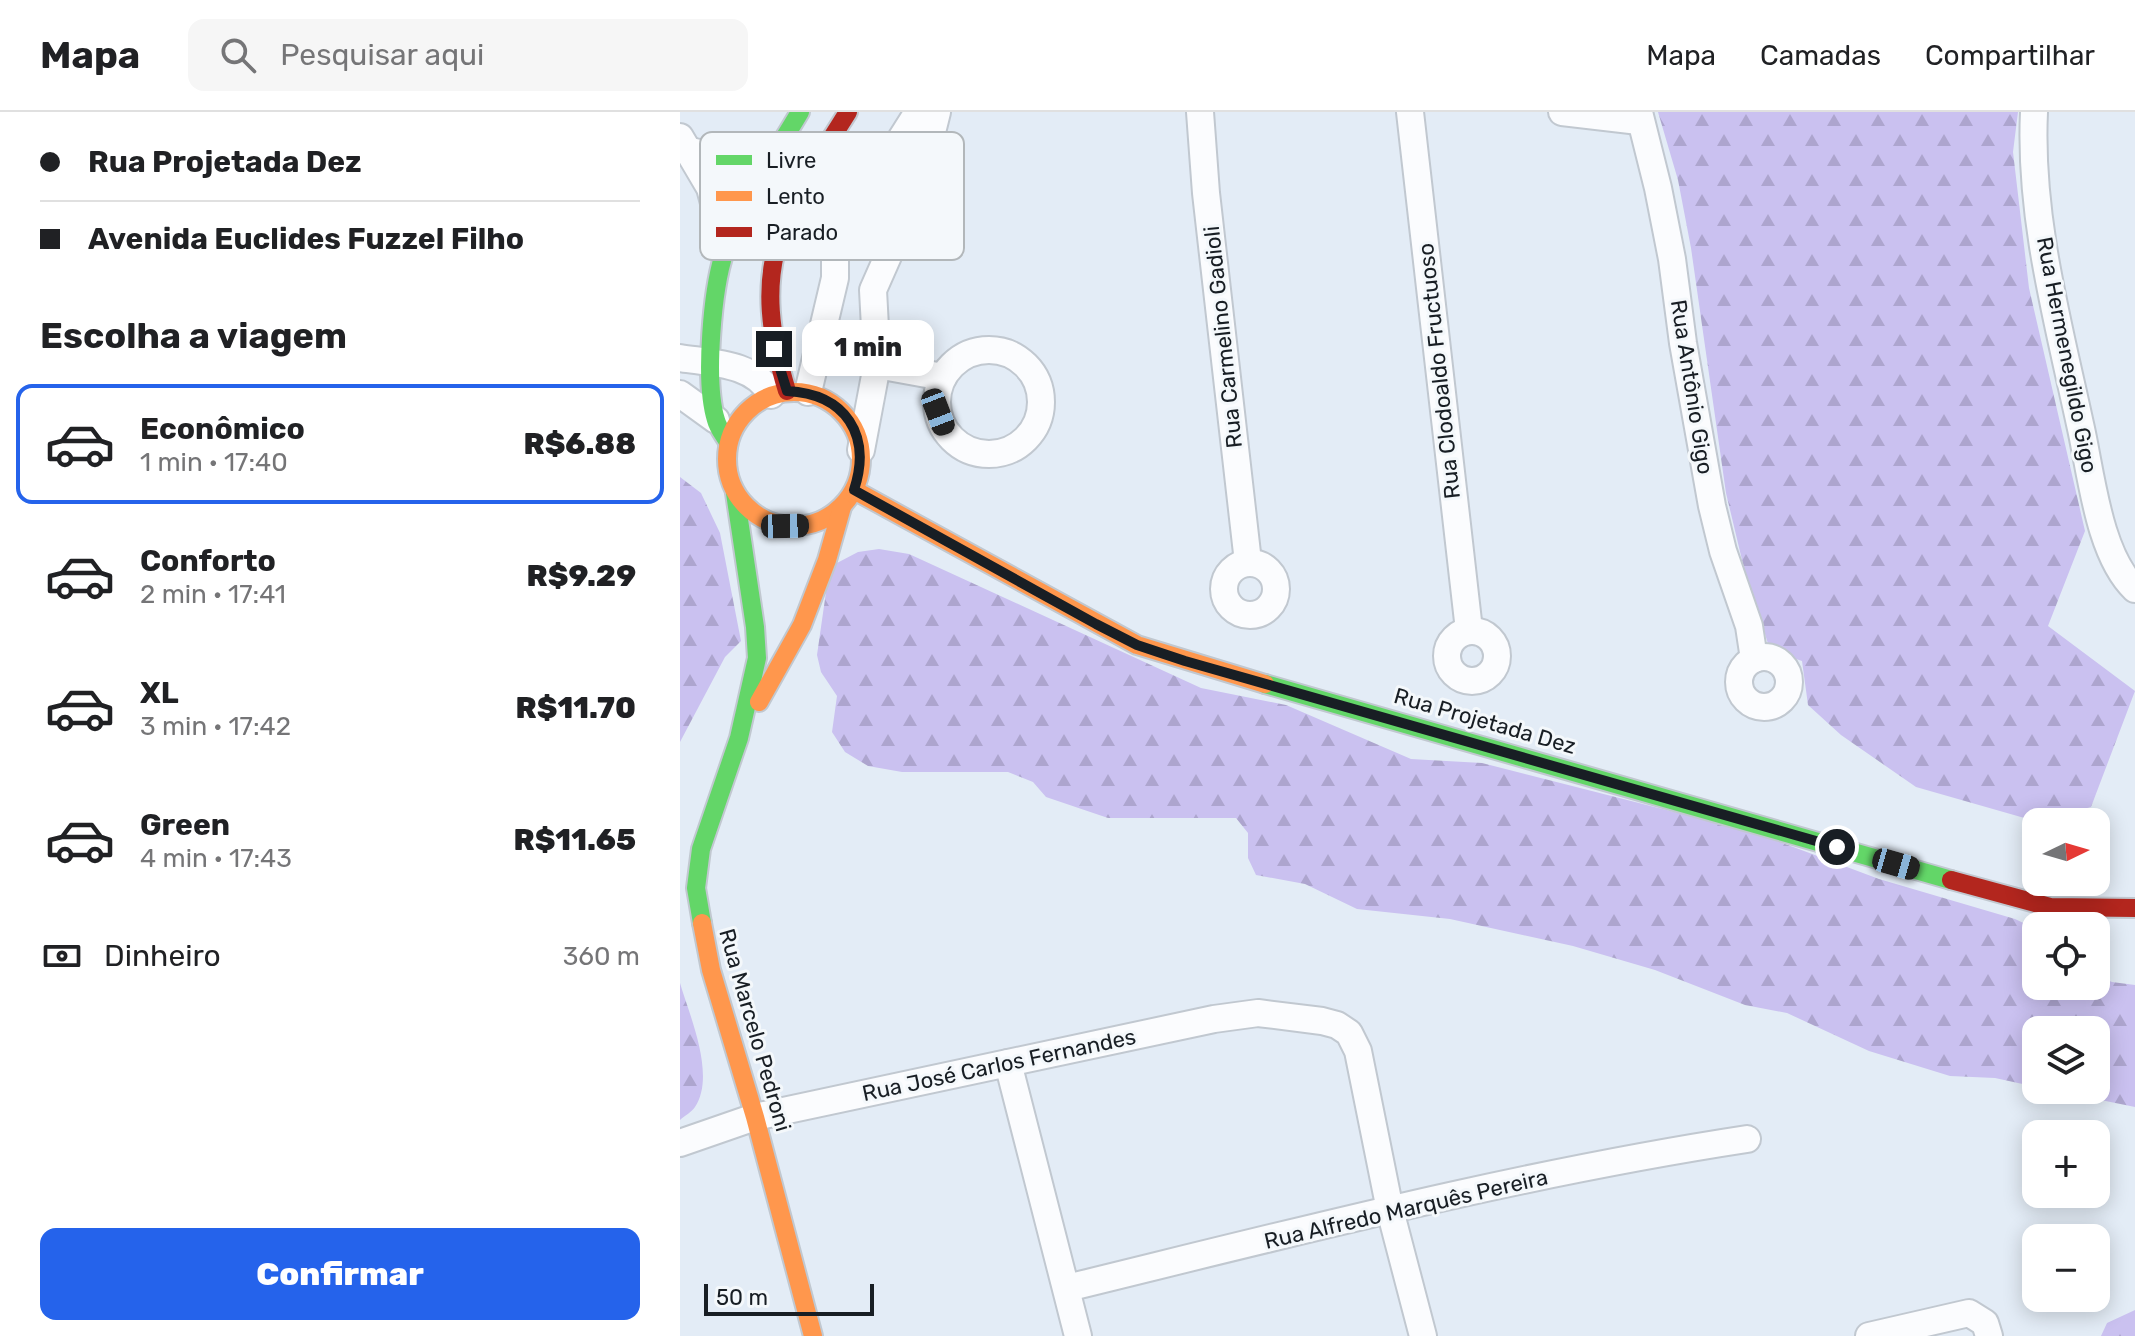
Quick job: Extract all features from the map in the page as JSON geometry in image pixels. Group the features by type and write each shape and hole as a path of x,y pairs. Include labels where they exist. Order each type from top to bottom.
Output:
{"street":[{"path":"788,132 800,112"},
{"path":"836,132 848,112"},
{"path":"906,132 918,112"},
{"path":"932,132 937,112"},
{"name":"Rua Carmelino Gadioli","path":"1200,112 1206,193 1248,562"},
{"name":"Rua Clodoaldo Fructuoso","path":"1410,112 1469,630"},
{"path":"1562,112 1639,116"},
{"name":"Rua Hermenegildo Gigo","path":"2034,112 2032,153 2050,289 2103,529 2126,581 2135,589"},
{"name":"Rua Antônio Gigo","path":"1639,116 1672,259 1683,343 1712,506 1723,551 1749,626 1754,659"},
{"path":"685,144 700,170"},
{"path":"723,260 716,287 710,363 728,474 735,493 766,521 785,526 806,526 825,519 842,507 854,490 860,471 877,365 873,290 886,260"},
{"path":"774,260 770,312 774,349 789,393"},
{"path":"722,431 736,423 750,407 789,393 835,278 835,260"},
{"path":"835,278 873,290"},
{"path":"988,349 1006,352 1021,361 1033,373 1040,388 1040,412 1030,435 1018,446 995,454 971,452 957,443 944,430 938,412 937,394 943,377 954,362 970,353 988,349"},
{"path":"680,358 755,375 789,393 827,400 843,413 855,430 861,450"},
{"path":"877,365 943,377"},
{"path":"680,394 722,431"},
{"name":"Rua Projetada Dez","path":"854,490 1096,624 1137,645 1185,661 2015,898 2050,907 2135,908"},
{"name":"Rua Marcelo Pedroni","path":"735,493 757,658 739,738"},
{"name":"Rua Marcelo Pedroni","path":"813,1336 755,1117 711,970 700,923 690,846 739,738 802,625 827,560 842,507"},
{"name":"Rua José Carlos Fernandes","path":"680,1143 755,1117 1214,1019 1258,1013 1322,1021 1337,1025 1349,1033 1358,1051 1390,1210"},
{"path":"1008,1063 1078,1336"},
{"name":"Rua Alfredo Marquês Pereira","path":"1067,1288 1390,1210 1689,1148 1747,1139"},
{"path":"1390,1210 1423,1336"},
{"path":"1869,1336 1969,1313 1987,1330"}],"green space":[{"path":"1658,112 2018,112 2013,152 2029,288 2085,531 2048,626 2135,691 2091,807 2022,808 2022,817 1916,787 1841,735 1808,705 1802,661 1770,650 1743,564 1726,493 1691,248 1678,180"},
{"path":"680,477 701,493 720,533 741,641 725,657 680,742"},
{"path":"879,549 909,554 1201,688 1286,705 1411,759 1482,763 1753,832 1879,879 2015,919 2022,922 2022,1000 2110,1000 2110,981 2135,985 2135,1107 2110,1102 2110,1016 2022,1016 2022,1084 1995,1078 1950,1076 1869,1051 1787,1013 1745,1005 1655,970 1573,946 1450,919 1357,909 1305,884 1256,875 1248,858 1248,833 1236,818 1108,818 1046,797 1033,782 1008,772 902,772 868,766 845,752 832,732 837,696 821,672 817,655 828,578 837,563 858,552"},
{"path":"680,983 695,1029 703,1079 695,1107 680,1120"},
{"path":"2135,1310 2135,1336 2101,1336 2107,1323"}],"traffic: fast":[{"path":"788,132 800,112"},
{"path":"722,260 710,359 712,403 716,420 728,442"},
{"path":"702,923 696,888 701,849 739,738 757,658 735,493"},
{"path":"1265,684 1951,880"}],"traffic: slow":[{"path":"794,392 820,397 842,411 856,433 861,459 856,485 842,507 820,521 794,526 768,521 746,507 732,485 727,459 732,433 746,411 768,397 794,392"},
{"path":"854,490 1137,645 1265,684"},
{"path":"759,702 802,625 827,560 842,507"},
{"path":"702,923 711,970 755,1117 813,1336"}],"traffic: jam":[{"path":"836,132 848,112"},
{"path":"774,260 771,308 776,347 787,391"},
{"path":"1951,880 2050,907 2135,908"}],"route":[{"path":"774,349 787,391 808,392 827,400 843,413 855,430 861,450 860,471 854,490 1137,645 1837,847"}]}
